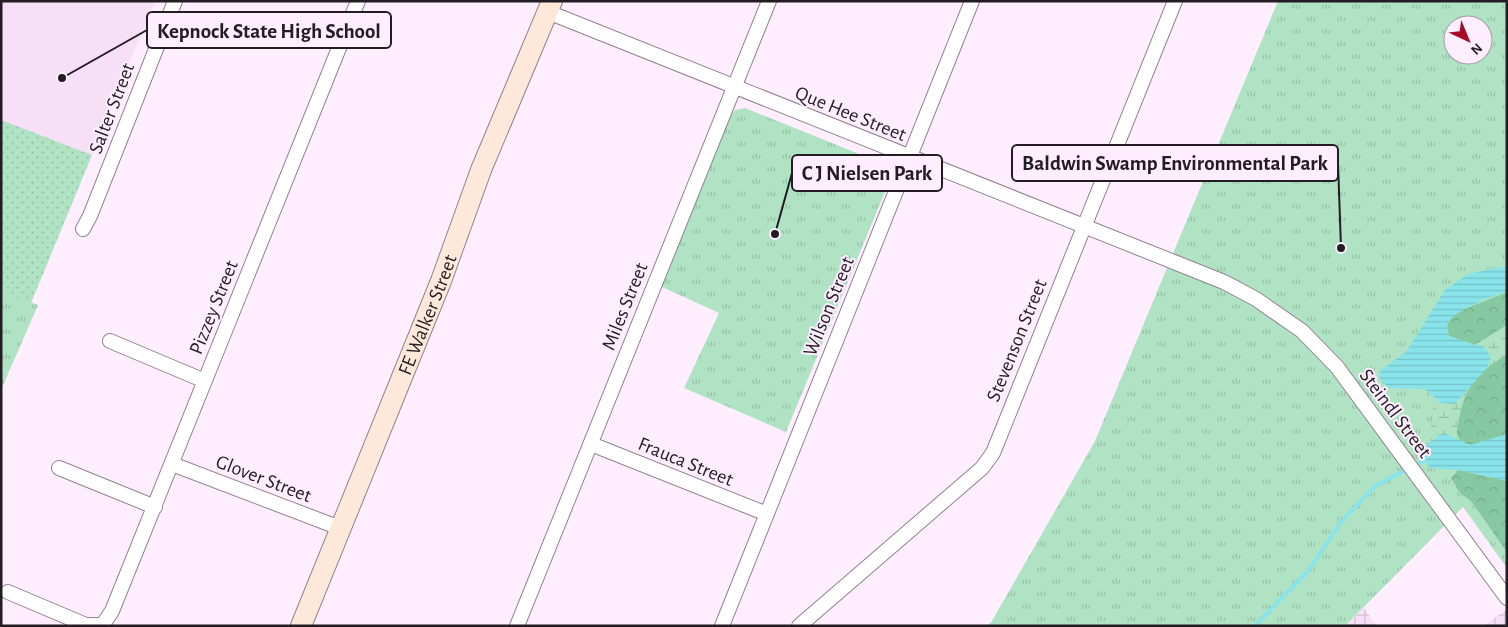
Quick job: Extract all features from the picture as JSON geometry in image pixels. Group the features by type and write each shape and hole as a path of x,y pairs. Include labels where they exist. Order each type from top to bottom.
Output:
{"main road":[{"name":"FE Walker Street","path":"301,626 441,281 481,170 550,6"}],"street":[{"name":"Salter Street","path":"83,229 90,216 175,1"},
{"name":"Pizzey Street","path":"102,625 112,611 155,507 358,1"},
{"name":"Miles Street","path":"517,626 768,1"},
{"name":"Wilson Street","path":"722,626 972,1"},
{"name":"Stevenson Street","path":"799,626 988,460 1175,1"},
{"name":"Que Hee Street","path":"550,6 734,87 1084,228 1224,282"},
{"name":"Steindl Street","path":"1224,282 1256,299 1302,331 1337,367 1507,598"},
{"path":"110,341 205,381"},
{"name":"Frauca Street","path":"590,444 767,514"},
{"name":"Glover Street","path":"172,464 340,528"},
{"path":"59,468 155,507"},
{"path":"8,592 86,625 102,625"}],"shaded area":[{"path":"1,1 155,1 31,303 1,291"},
{"path":"1364,608 1377,626 1345,626"},
{"path":"1507,609 1507,626 1484,626"}],"green space":[{"path":"1278,1 1507,1 1507,568 1463,507 1345,626 987,626 992,621 1095,441"},
{"path":"745,108 889,166 891,171 889,182 786,432 684,388 719,313 660,286 728,119 735,110"},
{"path":"1,120 92,155 31,303 1,291"},
{"path":"1,291 38,305 1,390"},
{"path":"1507,292 1507,325 1475,345 1449,336 1447,325 1452,316"},
{"path":"1507,325 1507,354 1487,368 1491,357 1490,354 1483,347 1475,345"},
{"path":"1507,354 1507,434 1481,444 1462,442 1456,438 1464,399 1469,388 1484,370"},
{"path":"1429,392 1446,404 1455,403 1464,395 1456,432 1461,443 1456,438 1437,438 1423,449 1429,435 1433,414"},
{"path":"1458,470 1507,481 1507,552 1471,501 1460,493 1451,478"}],"water":[{"path":"1507,267 1507,292 1492,296 1464,309 1456,314 1447,325 1449,336 1483,346 1491,357 1487,368 1455,404 1441,403 1425,389 1389,388 1379,378 1380,371 1406,352 1445,290 1468,274"},
{"path":"1446,434 1470,445 1507,434 1507,481 1458,470 1430,468 1418,452 1440,435"}],"waterway":[{"path":"1255,626 1308,571 1341,522 1375,486 1425,460"}],"place":[{"name":"Kepnock State High School","path":"62,78"},
{"name":"C J Nielsen Park","path":"775,234"},
{"name":"Baldwin Swamp Environmental Park","path":"1341,248"}]}
